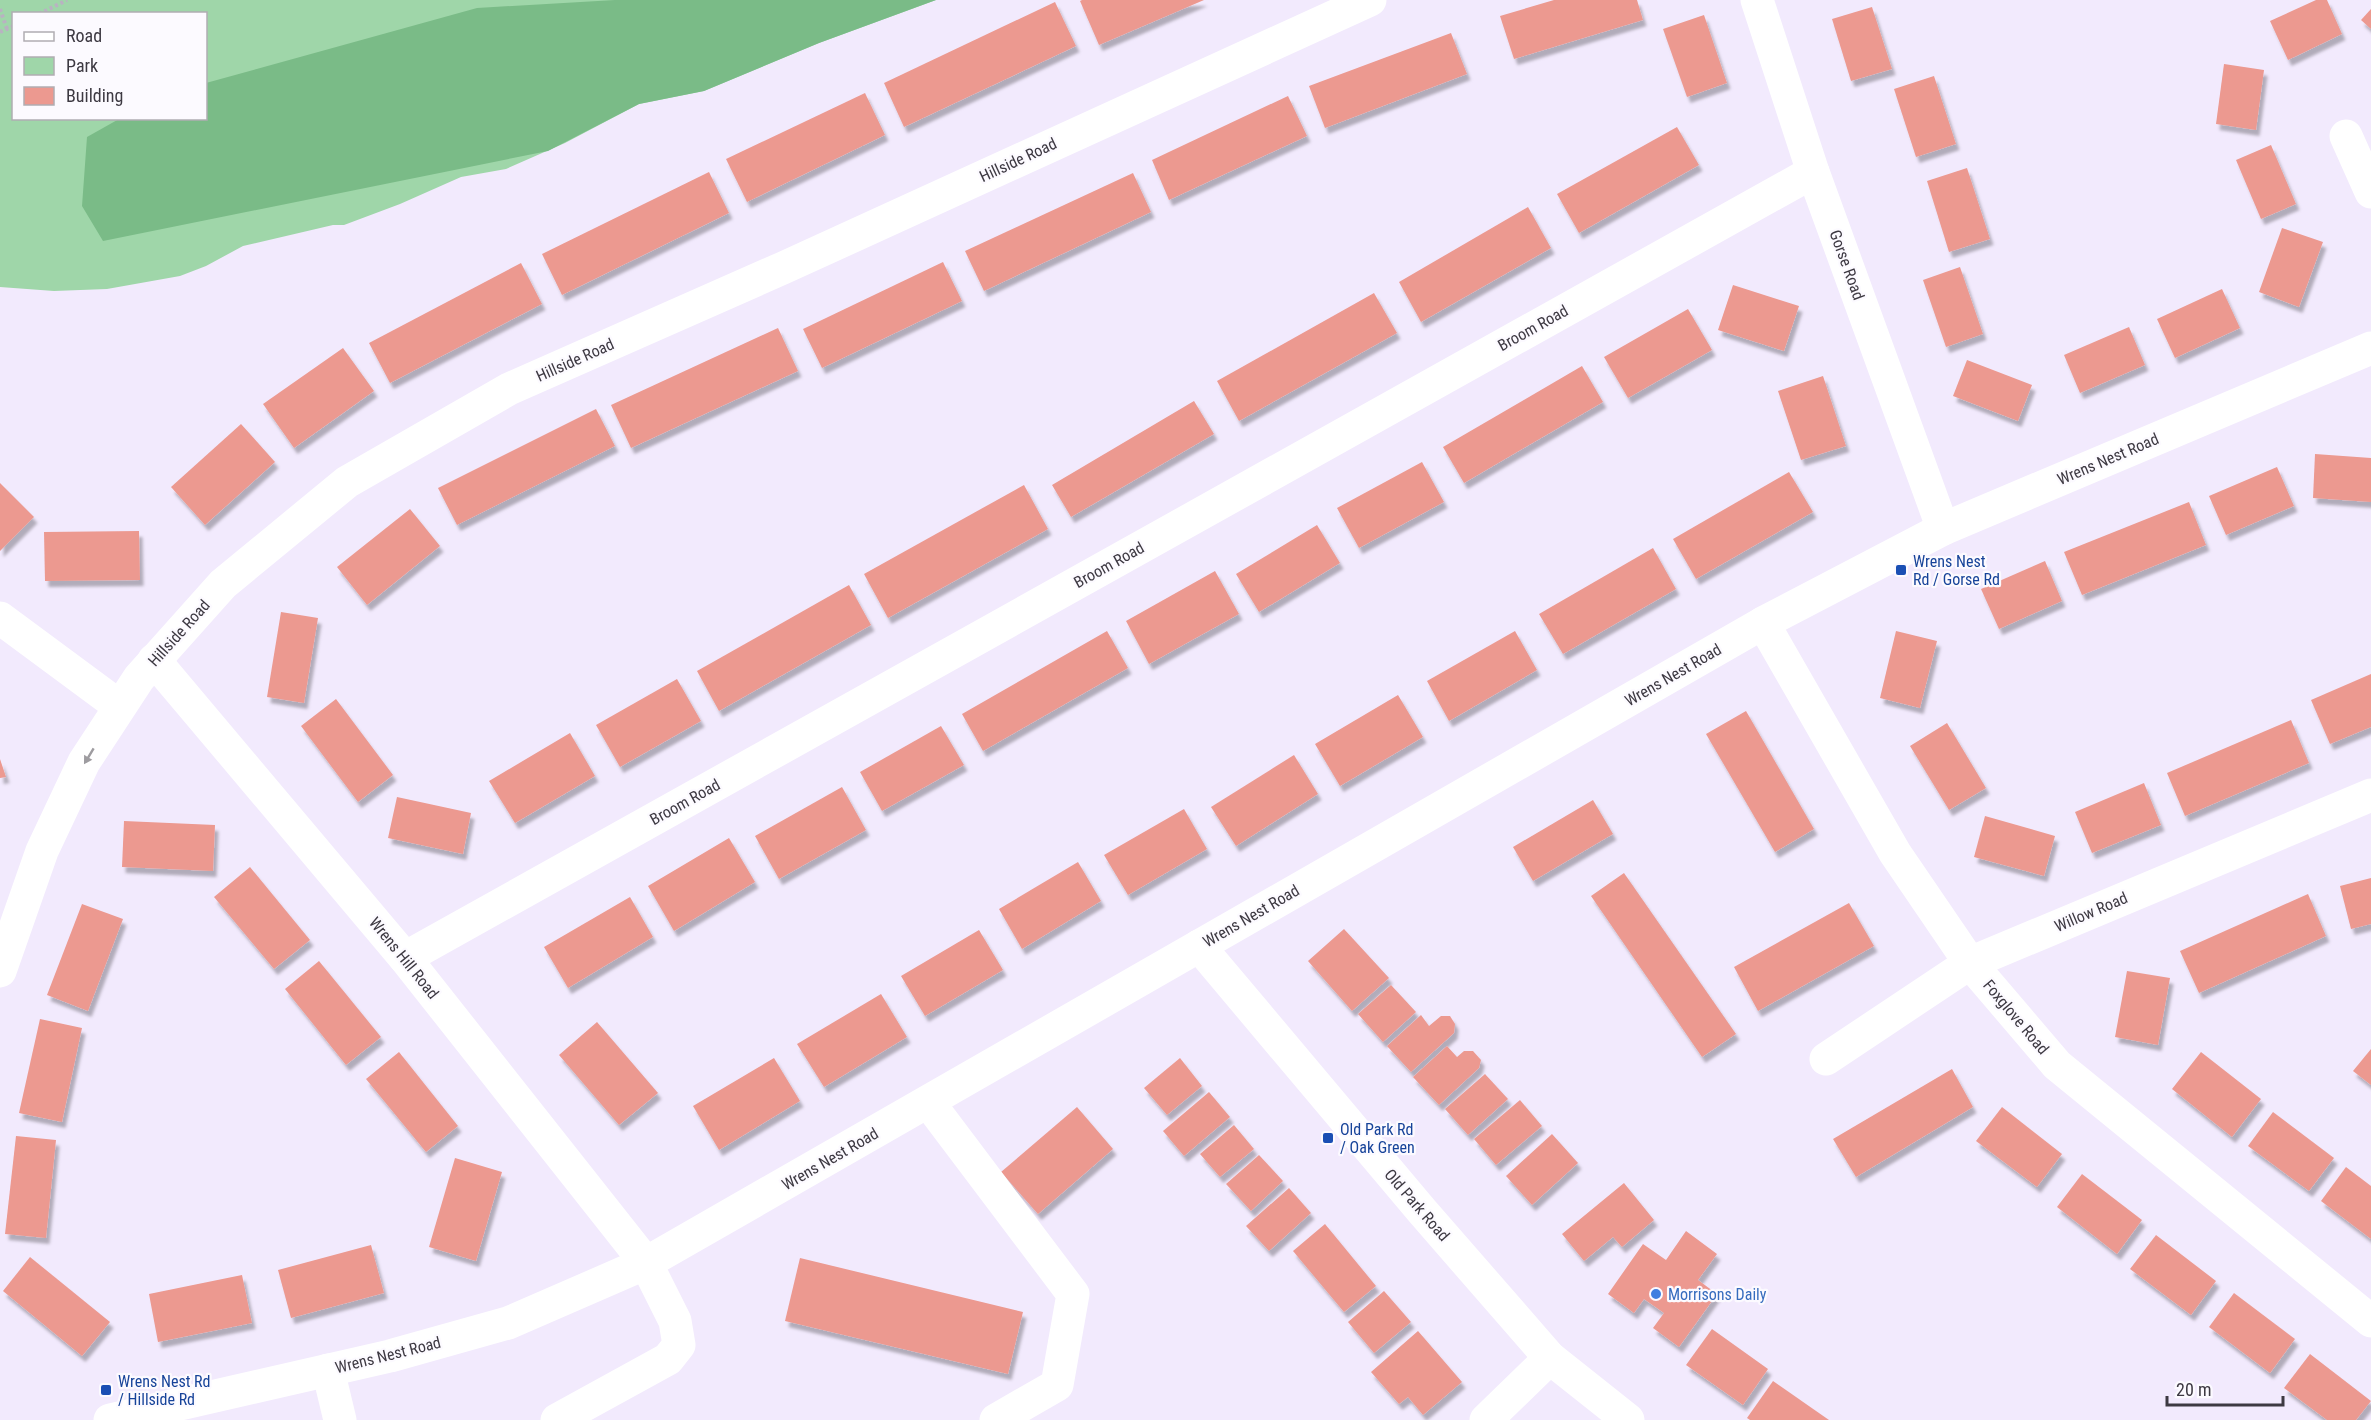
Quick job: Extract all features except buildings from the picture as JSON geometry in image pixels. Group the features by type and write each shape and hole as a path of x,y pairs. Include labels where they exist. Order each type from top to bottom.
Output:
{"street":[{"name":"Hillside Road","path":"0,971 42,851 84,762 120,706 154,660 223,584 347,482 509,389 783,268 1370,0"},
{"name":"Gorse Road","path":"1757,0 1813,171 1943,529"},
{"path":"2346,136 2371,192"},
{"name":"Broom Road","path":"405,958 1813,171"},
{"name":"Wrens Nest Road","path":"110,1420 390,1356 508,1323 646,1263 1762,623 1943,529 2371,348"},
{"path":"0,618 120,706"},
{"name":"Foxglove Road","path":"1762,623 1895,853 1970,963 2057,1065 2371,1321"},
{"name":"Wrens Hill Road","path":"154,660 405,958 646,1263 675,1321 679,1345 669,1359 557,1420"},
{"name":"Willow Road","path":"1826,1059 1970,963 2371,795"},
{"name":"Old Park Road","path":"1199,946 1422,1211 1550,1358 1628,1420"},
{"path":"928,1103 1073,1294 1057,1385 996,1420"},
{"path":"1486,1420 1550,1358"},
{"path":"328,1370 340,1420"}],"path":[{"path":"43,12 67,0"},
{"path":"0,9 7,28"},
{"path":"0,32 12,27"}],"green space":[{"path":"0,0 936,0 819,43 704,91 639,104 565,143 506,169 461,177 400,204 344,225 333,225 243,246 206,266 180,276 107,289 54,291 0,287"},
{"path":"615,0 936,0 819,43 704,91 639,104 548,151 103,241 82,206 87,137 117,120 207,120 207,83 477,8"}],"place":[{"name":"Wrens Nest Rd / Gorse Rd","path":"1901,570"},
{"name":"Old Park Rd / Oak Green","path":"1328,1138"},
{"name":"Morrisons Daily","path":"1656,1294"},
{"name":"Wrens Nest Rd / Hillside Rd","path":"106,1390"}]}
